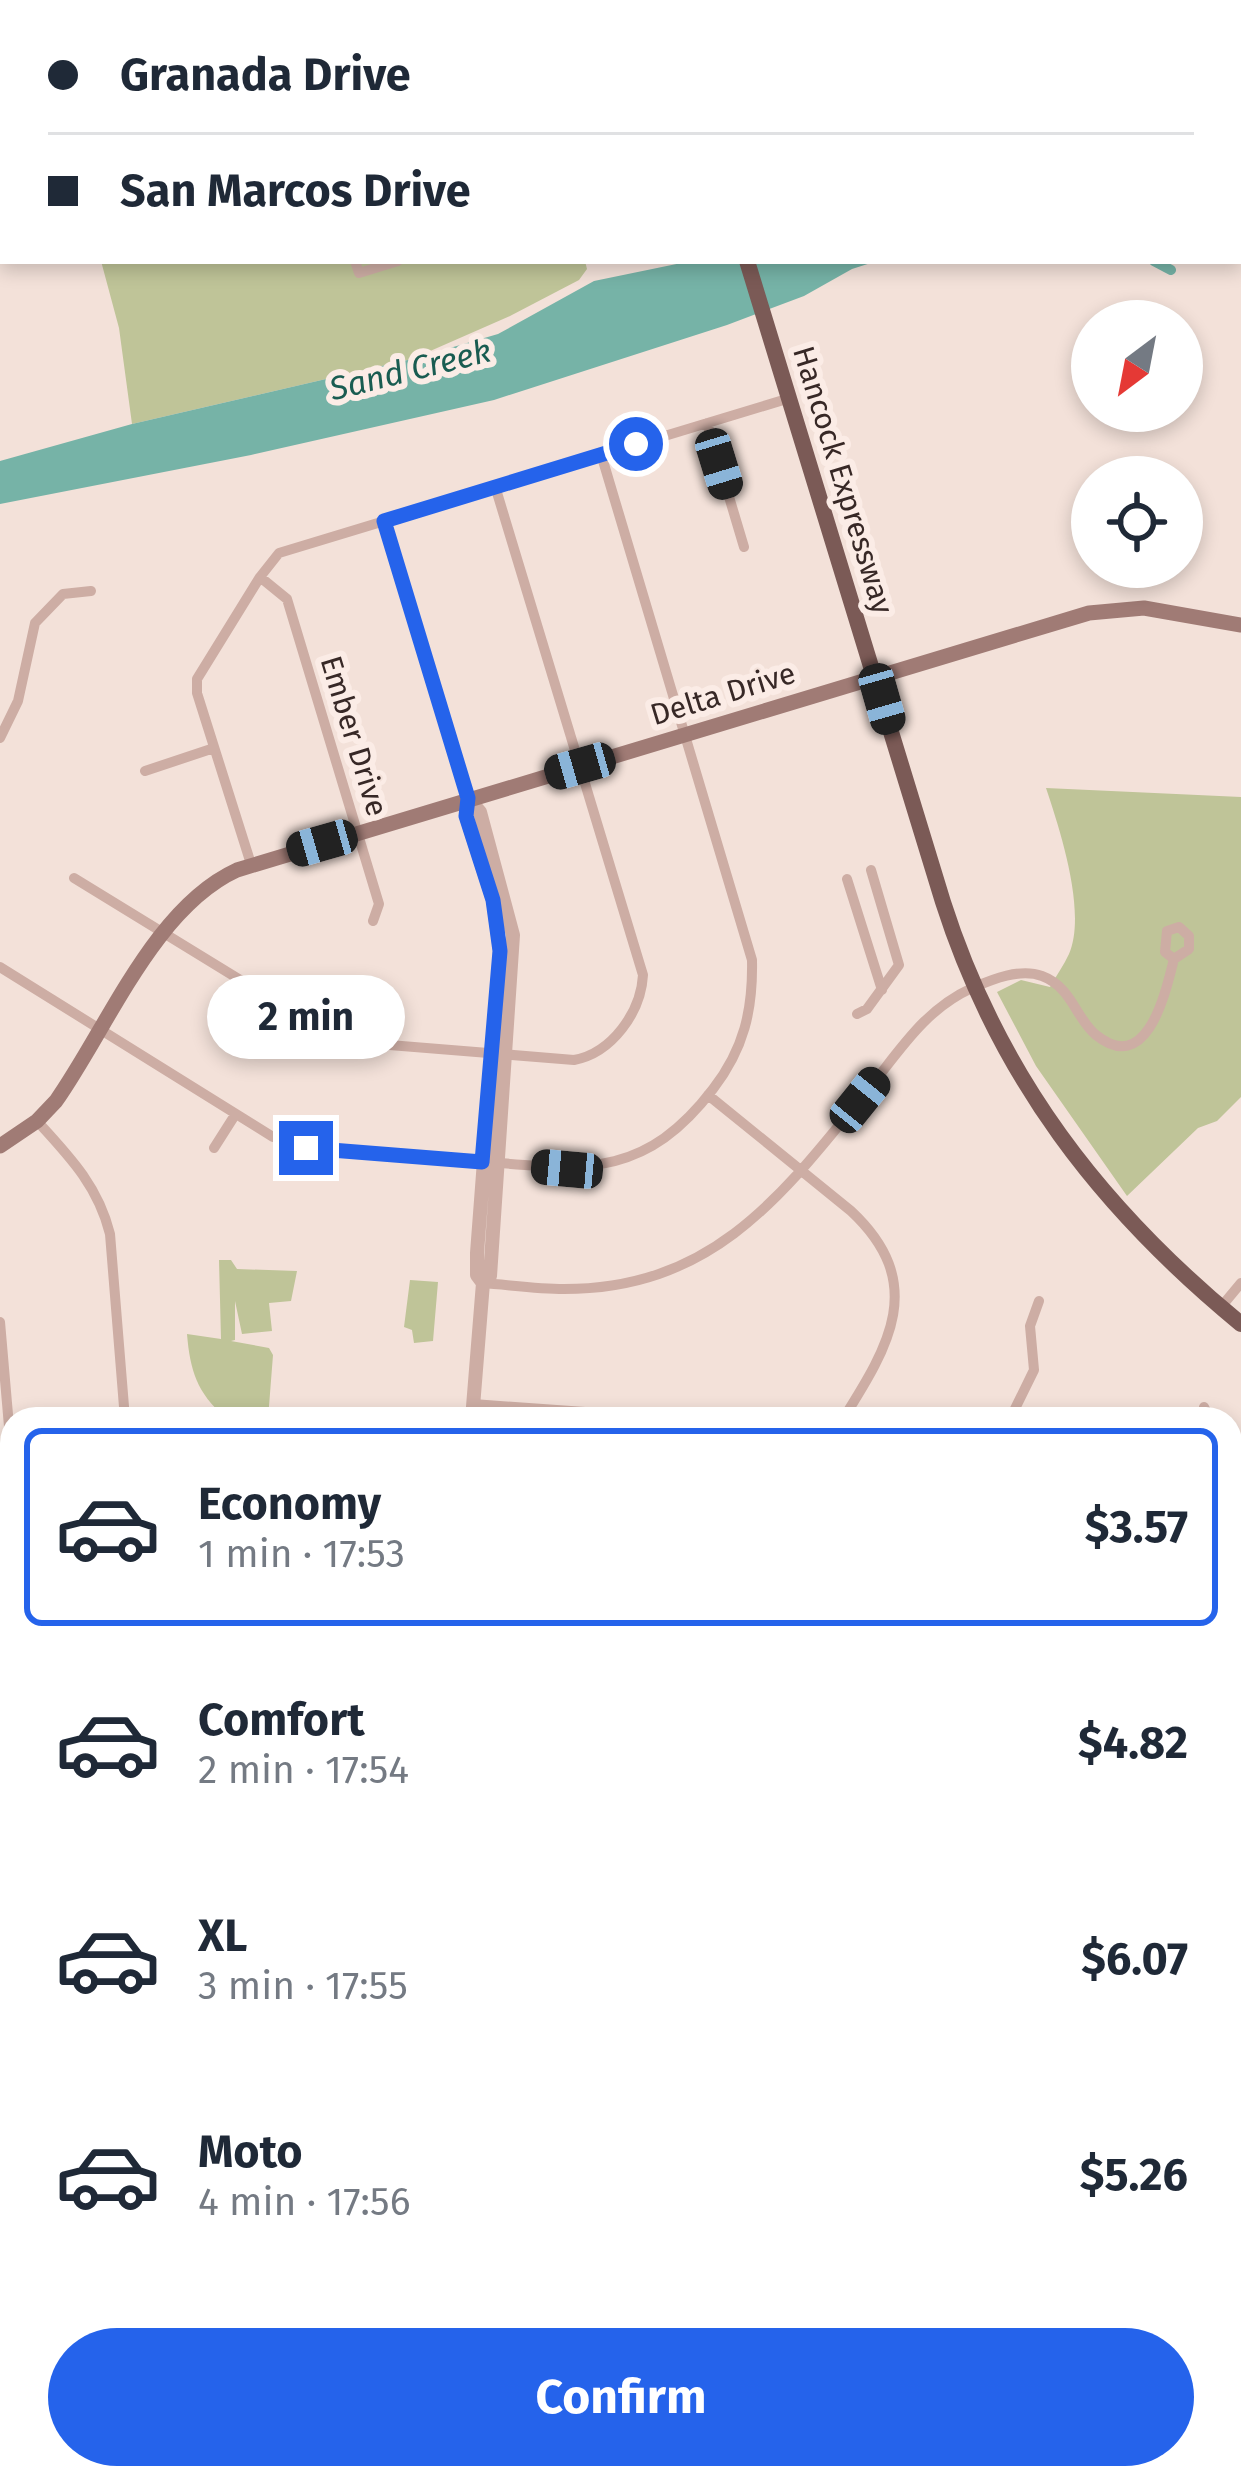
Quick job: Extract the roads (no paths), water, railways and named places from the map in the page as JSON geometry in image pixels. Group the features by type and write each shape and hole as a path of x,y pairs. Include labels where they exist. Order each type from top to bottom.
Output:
{"main road":[{"name":"Hancock Expressway","path":"748,264 943,902 974,987 1022,1080 1085,1171 1136,1231 1241,1324"},
{"name":"Delta Drive","path":"0,1146 37,1121 56,1101 186,902 251,865 1104,611 1172,610 1241,625"}],"street":[{"path":"356,264 358,273 388,264"},
{"path":"251,865 197,693 197,680 279,553 790,398"},
{"path":"707,423 744,547"},
{"path":"0,968 272,1137 306,1148 567,1169 620,1160 661,1141 708,1095 735,1056 750,1013 752,960 601,454"},
{"path":"74,878 329,1037 353,1043 584,1058 615,1036 640,1000 643,975 495,486"},
{"path":"384,521 468,798 466,816 499,928 499,1053 477,1275 483,1283 472,1407"},
{"name":"Ember Drive","path":"260,577 287,599 379,904 373,921"},
{"path":"0,739 19,700 34,623 63,594 91,592"},
{"path":"145,771 214,748"},
{"path":"857,1014 867,1009 899,965 872,870"},
{"path":"847,879 882,990"},
{"path":"483,1283 564,1289 621,1284 660,1274 733,1238 772,1204 940,1004 1017,973 1044,976 1074,1000 1095,1035 1119,1045 1141,1039 1160,1017 1174,958"},
{"path":"708,1095 865,1223 885,1255 895,1299 890,1337 849,1407"},
{"path":"214,1148 235,1115"},
{"path":"37,1121 87,1177 104,1212 110,1234 123,1407"},
{"path":"1221,1307 1241,1282"},
{"path":"1016,1407 1034,1370 1030,1326 1039,1301"},
{"path":"0,1322 7,1407"}],"water":[{"name":"Sand Creek","path":"676,264 868,264 804,296 727,325 494,400 251,455 0,504 0,461 498,334 594,281"}],"waterway":[{"path":"1160,264 1171,270"}]}
